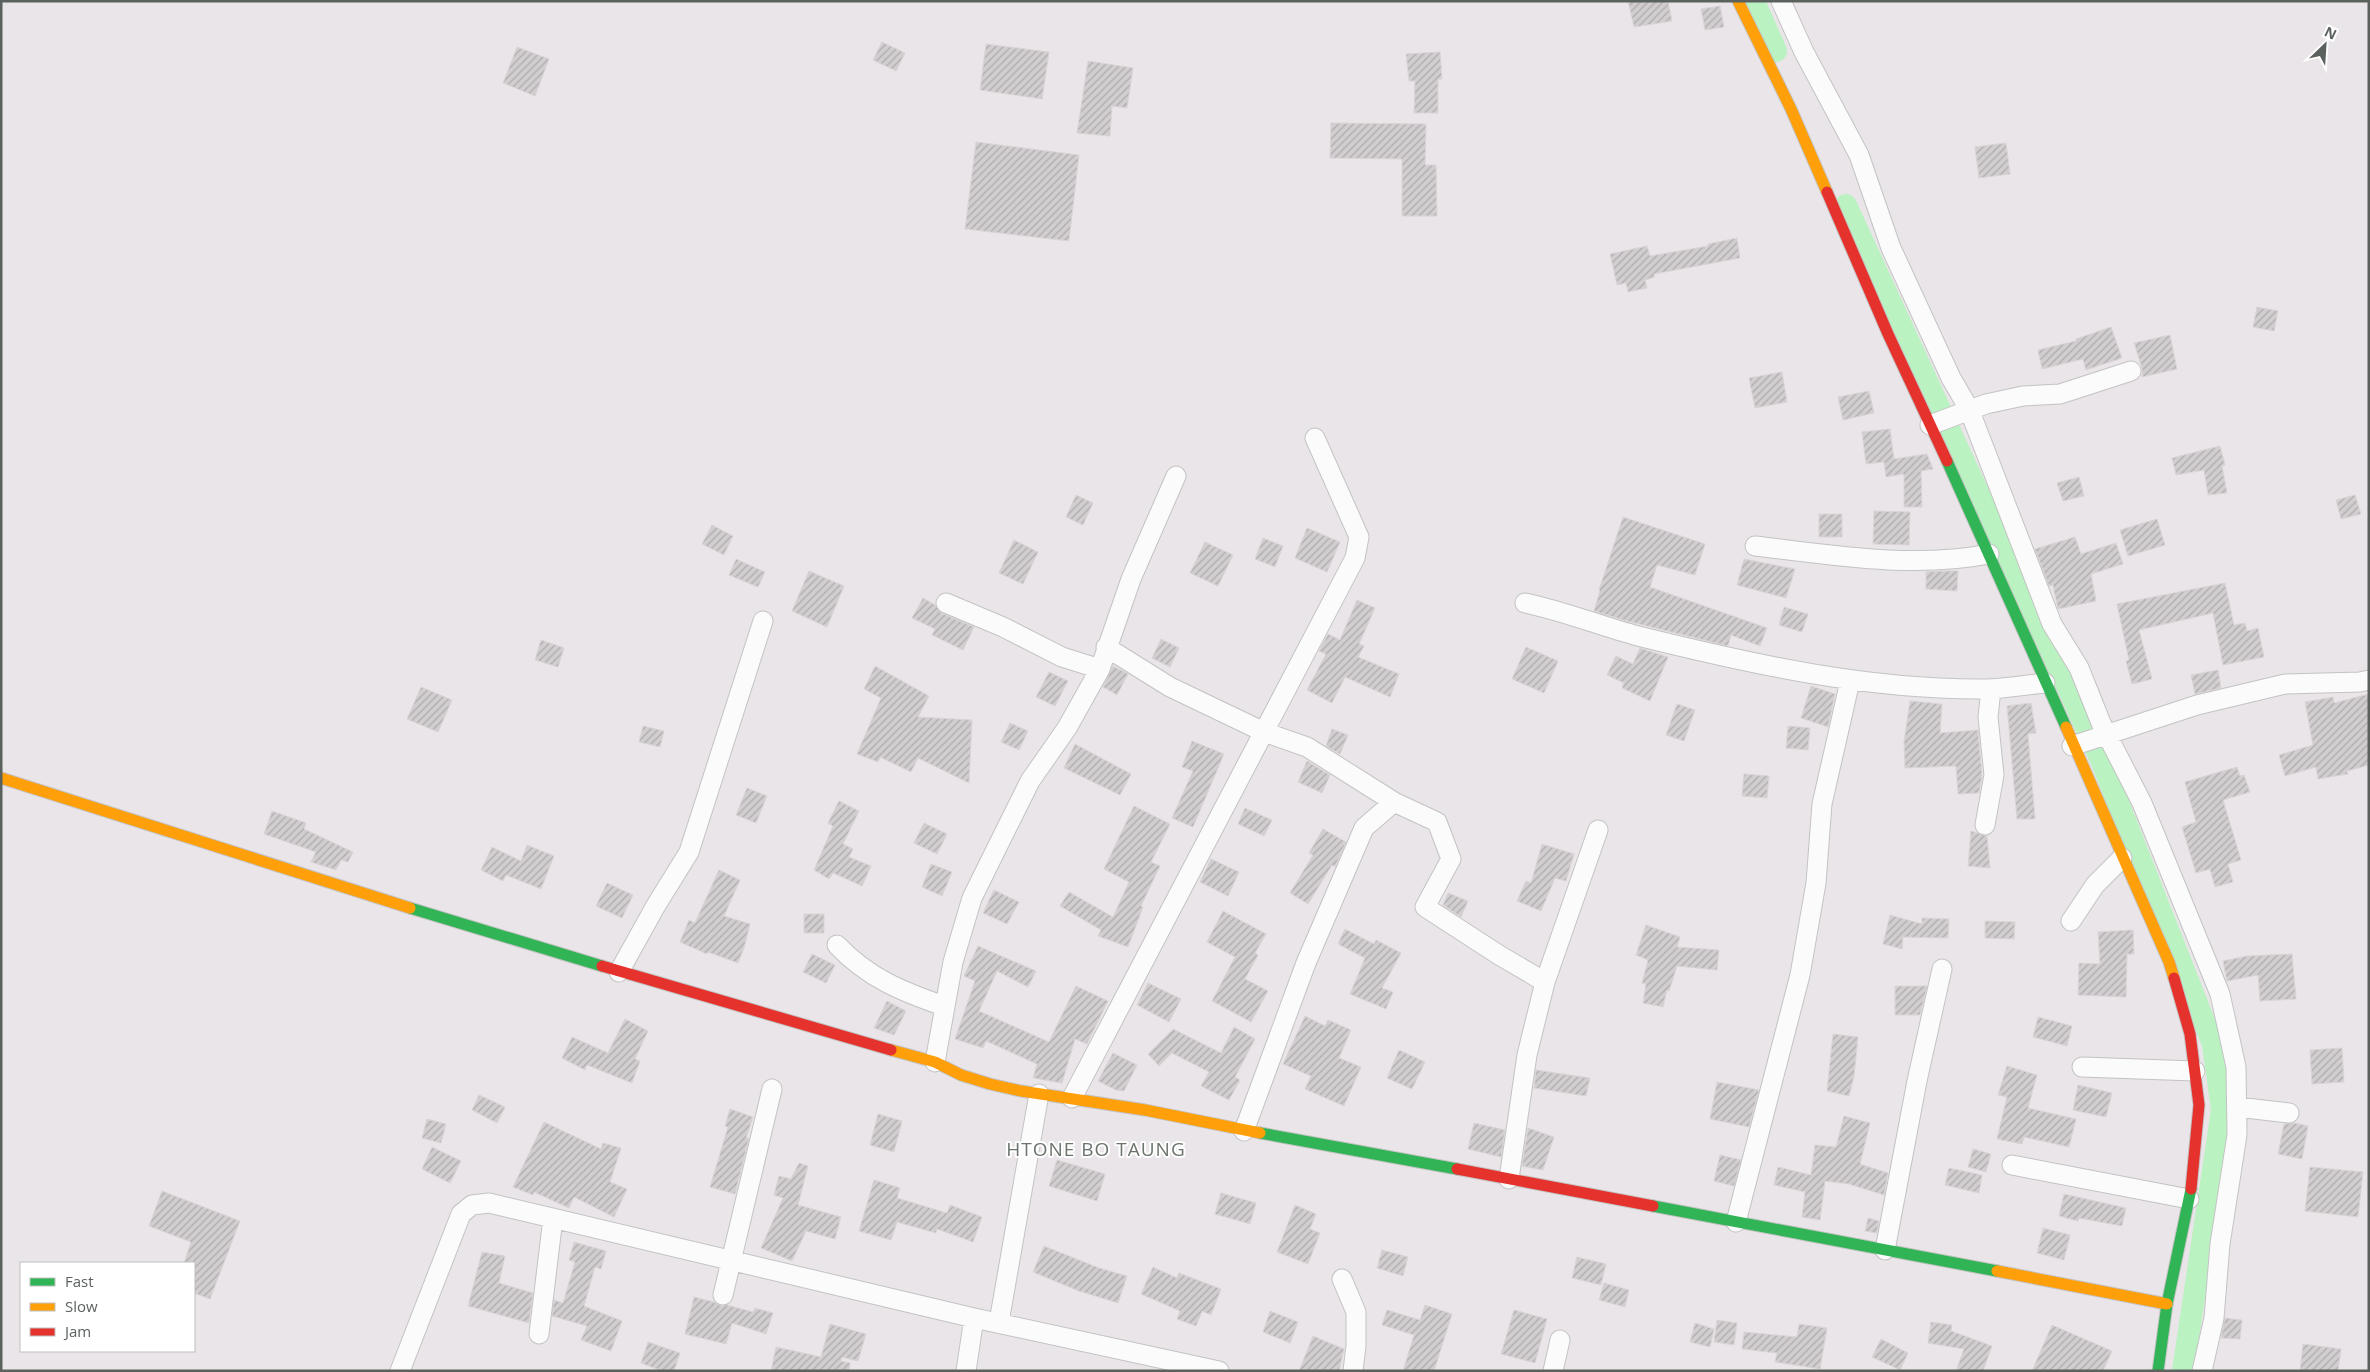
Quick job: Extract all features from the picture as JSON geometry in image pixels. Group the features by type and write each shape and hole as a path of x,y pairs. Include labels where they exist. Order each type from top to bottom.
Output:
{"street":[{"path":"1738,1 1791,109 1884,325 1935,422 1989,554 2169,962 2190,1034 2199,1105 2193,1181 2167,1304 2158,1371"},
{"path":"1781,1 1804,52 1858,155 1891,248 1951,378 2052,624 2079,668 2104,737 2142,803 2220,994 2236,1067 2237,1135 2220,1244 2214,1318 2202,1371"},
{"path":"1935,422 1963,411 2023,396 2060,394 2131,372"},
{"path":"1072,1098 1355,558 1359,537 1315,438"},
{"path":"935,1062 953,962 972,898 1030,780 1068,728 1100,669 1131,579 1176,476"},
{"path":"1755,546 1872,559 1964,559 1989,554"},
{"path":"946,603 1003,627 1062,657 1100,669"},
{"path":"1526,603 1557,609 1636,635 1850,681 1901,686 1992,689 2045,683"},
{"path":"618,972 689,852 763,622"},
{"path":"1106,647 1170,687 1264,732 1307,747 1394,802 1437,822 1451,859 1425,907 1499,956 1545,982"},
{"path":"2075,746 2197,705 2285,684 2360,682 2369,680"},
{"path":"1736,1222 1800,975 1816,883 1822,804 1850,681"},
{"path":"1985,825 1994,776 1988,716 1992,689"},
{"path":"1,778 324,882 618,972 935,1062 957,1074 1037,1109 1072,1098 1167,1114 1244,1131 1509,1179 2167,1304"},
{"path":"1244,1131 1306,963 1364,828 1394,802"},
{"path":"1509,1179 1527,1055 1545,982 1598,830"},
{"path":"2071,921 2095,886 2122,858"},
{"path":"838,945 851,960 897,990 944,1006"},
{"path":"1885,1250 1917,1081 1942,969"},
{"path":"2082,1067 2195,1071"},
{"path":"723,1295 772,1089"},
{"path":"2237,1107 2289,1113"},
{"path":"999,1322 1037,1109"},
{"path":"2012,1165 2189,1199"},
{"path":"400,1371 461,1214 472,1204 489,1203 974,1318 1219,1371"},
{"path":"539,1334 553,1218"},
{"path":"1342,1279 1356,1312 1353,1371"},
{"path":"966,1371 974,1318"},
{"path":"1553,1371 1560,1340"}],"building":[{"path":"1628,1 1668,1 1672,21 1634,27"},
{"path":"1720,6 1724,27 1705,30 1701,9"},
{"path":"882,42 905,53 896,71 873,60"},
{"path":"986,44 1049,52 1042,99 980,90"},
{"path":"517,47 549,59 535,96 503,83"},
{"path":"1440,52 1442,79 1438,79 1438,113 1414,113 1415,81 1409,81 1406,54"},
{"path":"1088,61 1133,68 1127,108 1112,106 1110,136 1077,133"},
{"path":"1331,123 1426,124 1425,165 1436,165 1437,216 1402,216 1402,159 1330,158"},
{"path":"976,142 1079,155 1069,241 965,229"},
{"path":"2006,143 2010,174 1979,178 1975,147"},
{"path":"1737,238 1740,258 1654,274 1655,277 1645,280 1647,288 1628,292 1626,283 1617,285 1610,254 1647,246 1650,256 1708,246 1708,244"},
{"path":"2257,307 2278,311 2274,331 2253,327"},
{"path":"2111,327 2122,358 2086,370 2083,359 2042,369 2038,350 2076,341 2076,339"},
{"path":"2170,335 2177,369 2142,377 2142,368 2134,343"},
{"path":"1782,372 1787,402 1755,408 1749,378"},
{"path":"1869,391 1874,413 1843,420 1838,397"},
{"path":"1890,429 1894,459 1927,454 1933,469 1921,471 1922,507 1904,507 1904,474 1886,477 1884,462 1866,464 1862,432"},
{"path":"2220,446 2225,465 2222,466 2227,493 2208,495 2204,470 2176,475 2172,458"},
{"path":"2079,477 2084,496 2063,501 2057,483"},
{"path":"1076,495 1093,503 1083,525 1066,517"},
{"path":"2355,495 2361,514 2341,519 2336,500"},
{"path":"1874,511 1910,512 1909,545 1873,544"},
{"path":"1819,514 1842,514 1842,537 1819,537"},
{"path":"1623,517 1705,544 1695,575 1657,565 1650,587 1767,628 1760,646 1731,635 1728,646 1594,611"},
{"path":"2157,519 2165,545 2128,556 2120,530"},
{"path":"712,525 733,536 724,555 702,544"},
{"path":"1307,528 1340,542 1327,572 1295,558"},
{"path":"2075,537 2081,554 2116,543 2123,564 2091,574 2096,601 2058,609 2053,585 2049,586 2035,549"},
{"path":"1263,538 1283,546 1275,567 1255,559"},
{"path":"1014,540 1038,552 1023,584 999,573"},
{"path":"1205,542 1233,555 1218,586 1190,573"},
{"path":"736,559 765,572 758,587 729,575"},
{"path":"1744,559 1795,569 1786,598 1737,585"},
{"path":"809,571 844,586 827,627 792,611"},
{"path":"1958,571 1957,591 1926,589 1926,572"},
{"path":"2225,583 2234,625 2245,623 2247,631 2258,628 2264,657 2223,665 2213,613 2139,630 2152,679 2132,684 2126,661 2129,660 2117,604"},
{"path":"923,598 935,605 941,613 974,627 963,650 932,635 935,629 912,618"},
{"path":"1357,600 1375,608 1359,644 1364,646 1358,657 1399,674 1390,697 1345,677 1332,703 1307,690 1326,654 1319,651 1328,634 1340,640"},
{"path":"1784,607 1808,614 1802,632 1779,625"},
{"path":"1161,639 1179,648 1170,667 1152,658"},
{"path":"541,640 564,648 558,667 535,660"},
{"path":"1526,647 1558,661 1544,693 1512,679"},
{"path":"1640,648 1668,657 1650,701 1622,688 1624,683 1607,675 1616,656 1633,664"},
{"path":"875,666 929,696 918,717 972,720 969,783 918,758 911,772 880,757 878,762 857,754 881,698 864,689"},
{"path":"1113,666 1128,674 1117,695 1103,687"},
{"path":"2218,670 2221,688 2195,694 2191,675"},
{"path":"1049,672 1068,681 1055,706 1036,697"},
{"path":"1811,686 1835,694 1828,727 1801,718"},
{"path":"421,687 452,700 438,732 407,719"},
{"path":"2369,694 2369,765 2347,771 2348,774 2318,779 2316,767 2285,776 2279,755 2313,745 2305,702 2333,697 2334,703"},
{"path":"1910,701 1942,704 1940,733 1978,730 1982,776 1979,793 1958,794 1956,766 1905,768 1904,742"},
{"path":"2031,703 2036,733 2028,734 2035,819 2017,819 2007,706"},
{"path":"1677,704 1695,710 1684,741 1666,735"},
{"path":"1010,723 1028,731 1019,750 1001,742"},
{"path":"643,726 664,731 660,747 639,742"},
{"path":"1788,726 1810,728 1808,750 1786,748"},
{"path":"1332,729 1348,735 1340,754 1326,746"},
{"path":"1192,741 1224,754 1193,827 1172,818 1193,771 1182,767"},
{"path":"1075,744 1131,774 1120,795 1064,768"},
{"path":"1307,761 1330,775 1322,793 1298,782"},
{"path":"2237,767 2240,776 2244,775 2250,792 2223,800 2241,860 2228,864 2233,882 2215,887 2210,869 2196,873 2182,827 2196,822 2185,782"},
{"path":"1744,774 1769,776 1767,798 1742,796"},
{"path":"747,788 767,796 756,823 736,815"},
{"path":"839,801 859,811 843,844 853,849 849,857 871,866 862,886 833,873 829,879 814,870 833,826 828,823"},
{"path":"1134,806 1170,824 1151,862 1160,866 1141,906 1143,907 1128,947 1098,936 1101,930 1060,906 1069,892 1113,917 1129,882 1104,869"},
{"path":"1245,808 1272,820 1264,836 1238,824"},
{"path":"272,811 306,823 304,829 353,852 348,862 341,860 336,870 311,862 316,852 264,834"},
{"path":"924,823 947,834 937,854 914,843"},
{"path":"1323,829 1346,842 1335,867 1332,865 1308,904 1290,893 1313,855 1309,853"},
{"path":"1971,831 1987,836 1990,868 1968,866"},
{"path":"1542,844 1574,854 1566,881 1555,878 1541,911 1517,901 1526,881 1531,883"},
{"path":"527,845 554,856 541,889 506,875 503,881 481,870 492,847 521,861"},
{"path":"1211,859 1239,872 1228,896 1200,882"},
{"path":"931,864 952,872 942,896 922,887"},
{"path":"719,870 740,880 724,916 750,924 738,963 708,952 707,954 680,942 689,920 695,923"},
{"path":"607,883 633,895 622,918 596,906"},
{"path":"994,890 1019,902 1007,924 983,913"},
{"path":"1448,893 1468,901 1461,917 1443,905"},
{"path":"1223,911 1266,934 1255,953 1258,955 1245,979 1268,991 1251,1022 1212,1001 1235,957 1207,942"},
{"path":"804,914 824,914 824,933 804,933"},
{"path":"1890,915 1922,924 1922,918 1949,919 1948,938 1903,937 1902,949 1883,944"},
{"path":"1985,921 2015,922 2014,939 1985,938"},
{"path":"1646,925 1680,937 1677,947 1719,950 1717,970 1677,966 1669,991 1667,990 1663,1007 1643,1003 1646,984 1642,983 1648,960 1636,955"},
{"path":"1345,929 1374,944 1376,940 1401,953 1382,988 1393,992 1386,1009 1350,994 1365,958 1338,944"},
{"path":"2133,930 2134,954 2127,954 2126,997 2078,995 2079,963 2100,964 2098,932"},
{"path":"978,946 1036,971 1028,987 997,971 979,1011 1049,1042 1076,986 1108,1001 1087,1044 1075,1039 1062,1083 1033,1078 1037,1064 986,1041 983,1048 955,1039 975,981 964,976"},
{"path":"812,954 835,965 826,983 803,972"},
{"path":"2292,954 2296,999 2260,1001 2258,975 2227,981 2223,961 2247,956"},
{"path":"1148,983 1181,999 1169,1022 1137,1005"},
{"path":"1895,986 1927,986 1920,1015 1895,1015"},
{"path":"887,1001 906,1011 894,1035 874,1028"},
{"path":"1305,1016 1325,1026 1328,1020 1351,1030 1339,1058 1361,1067 1344,1106 1305,1089 1311,1076 1283,1064"},
{"path":"2038,1017 2072,1026 2067,1046 2033,1037"},
{"path":"625,1019 648,1031 635,1059 640,1061 632,1083 587,1065 585,1070 562,1058 572,1037 608,1053"},
{"path":"1234,1027 1255,1039 1235,1077 1240,1080 1229,1100 1201,1086 1209,1072 1172,1053 1159,1066 1148,1054 1173,1029 1221,1053"},
{"path":"1833,1034 1858,1037 1854,1076 1849,1096 1827,1091"},
{"path":"2342,1048 2344,1082 2312,1084 2310,1050"},
{"path":"1399,1050 1425,1062 1412,1089 1387,1078"},
{"path":"1113,1053 1137,1065 1124,1091 1116,1090 1098,1081"},
{"path":"2007,1066 2037,1075 2028,1108 2076,1119 2069,1147 2024,1137 2022,1144 1997,1139 2007,1097 1998,1095"},
{"path":"1536,1070 1590,1078 1586,1096 1534,1088"},
{"path":"1717,1082 1759,1090 1749,1127 1710,1119"},
{"path":"2078,1085 2112,1093 2106,1117 2073,1110"},
{"path":"479,1095 505,1107 497,1123 472,1110"},
{"path":"730,1109 753,1117 746,1138 749,1138 735,1194 710,1187 728,1127 725,1126"},
{"path":"878,1114 902,1121 894,1152 870,1145"},
{"path":"1844,1116 1870,1123 1860,1164 1888,1173 1884,1195 1849,1184 1825,1181 1820,1220 1802,1217 1805,1192 1774,1185 1778,1167 1811,1175 1815,1145 1836,1147"},
{"path":"427,1119 446,1124 441,1143 422,1138"},
{"path":"544,1122 601,1149 603,1143 621,1148 610,1182 627,1189 614,1217 574,1197 569,1208 534,1192 533,1195 513,1187"},
{"path":"1474,1123 1505,1130 1501,1157 1468,1149"},
{"path":"2294,1123 2308,1126 2302,1159 2278,1154 2284,1124"},
{"path":"1528,1128 1554,1137 1543,1170 1522,1166"},
{"path":"432,1147 461,1161 450,1183 422,1169"},
{"path":"1973,1149 1991,1154 1986,1172 1968,1167"},
{"path":"1720,1155 1741,1160 1734,1186 1714,1181"},
{"path":"1057,1160 1105,1174 1097,1201 1049,1186"},
{"path":"799,1163 808,1166 798,1205 841,1217 835,1239 806,1231 792,1261 761,1248 783,1198 774,1195 779,1176 791,1179"},
{"path":"2310,1167 2363,1172 2358,1217 2305,1211"},
{"path":"1949,1168 1982,1175 1979,1193 1945,1185"},
{"path":"874,1180 900,1188 897,1198 947,1213 950,1205 982,1217 973,1242 937,1229 936,1233 897,1222 891,1240 859,1231"},
{"path":"162,1191 240,1221 210,1299 195,1293 195,1262 184,1262 191,1242 149,1226"},
{"path":"1221,1193 1256,1203 1250,1224 1215,1214"},
{"path":"2064,1194 2126,1208 2122,1226 2079,1218 2078,1221 2059,1216"},
{"path":"1295,1205 1316,1214 1310,1229 1320,1233 1308,1264 1277,1252"},
{"path":"1868,1218 1879,1221 1877,1233 1865,1231"},
{"path":"2043,1228 2070,1235 2064,1260 2037,1253"},
{"path":"574,1242 606,1251 601,1269 595,1267 584,1306 622,1321 611,1351 581,1340 587,1326 552,1316 554,1300 563,1303 575,1262 569,1260"},
{"path":"1044,1246 1099,1268 1127,1276 1118,1303 1079,1291 1033,1272"},
{"path":"1382,1250 1408,1257 1403,1276 1377,1268"},
{"path":"482,1252 505,1256 499,1283 533,1293 529,1323 468,1306"},
{"path":"1577,1257 1606,1264 1601,1285 1572,1278"},
{"path":"1153,1267 1177,1278 1179,1273 1221,1289 1211,1315 1202,1311 1196,1326 1177,1319 1180,1311 1141,1294"},
{"path":"1604,1283 1629,1290 1625,1307 1599,1300"},
{"path":"694,1297 714,1302 721,1306 727,1305 753,1312 755,1308 773,1313 766,1334 732,1323 726,1344 685,1334"},
{"path":"1425,1305 1452,1314 1434,1371 1403,1371 1414,1335 1382,1325 1387,1310 1420,1320"},
{"path":"1514,1310 1547,1319 1535,1363 1501,1354"},
{"path":"1270,1311 1298,1322 1290,1343 1263,1332"},
{"path":"2225,1318 2242,1320 2240,1339 2221,1338"},
{"path":"1717,1320 1737,1323 1734,1345 1714,1342"},
{"path":"1931,1322 1952,1325 1951,1331 1992,1346 1983,1371 1956,1371 1964,1349 1928,1343"},
{"path":"1695,1323 1714,1329 1710,1347 1690,1342"},
{"path":"830,1324 866,1334 858,1361 842,1357 841,1361 850,1363 849,1371 771,1371 776,1347 821,1357"},
{"path":"1799,1324 1827,1328 1820,1369 1775,1362 1777,1353 1742,1349 1744,1332 1797,1337"},
{"path":"2052,1325 2112,1351 2103,1371 2032,1371"},
{"path":"1313,1336 1344,1349 1339,1371 1299,1371"},
{"path":"1881,1339 1908,1353 1900,1370 1872,1357"},
{"path":"648,1342 680,1353 674,1371 662,1371 641,1363"},
{"path":"2303,1344 2341,1349 2338,1371 2300,1371"}],"waterway":[{"path":"1754,1 1776,51"},
{"path":"1846,205 2102,762 2213,1044 2222,1110 2183,1371"}],"traffic: fast":[{"path":"1947,461 2066,727"},
{"path":"410,908 602,966"},
{"path":"1260,1133 1457,1169"},
{"path":"2158,1371 2167,1304 2191,1189"},
{"path":"1653,1206 1997,1271"}],"traffic: slow":[{"path":"1738,1 1791,109 1827,192"},
{"path":"2066,727 2169,962 2174,978"},
{"path":"1,778 410,908"},
{"path":"891,1050 935,1062 961,1075 1021,1091 1145,1110 1260,1133"},
{"path":"1997,1271 2167,1304"}],"traffic: jam":[{"path":"1827,192 1888,334 1947,461"},
{"path":"602,966 891,1050"},
{"path":"2174,978 2190,1034 2199,1105 2191,1189"},
{"path":"1457,1169 1653,1206"}],"district":[{"name":"HTONE BO TAUNG","path":"1096,1149"}]}
